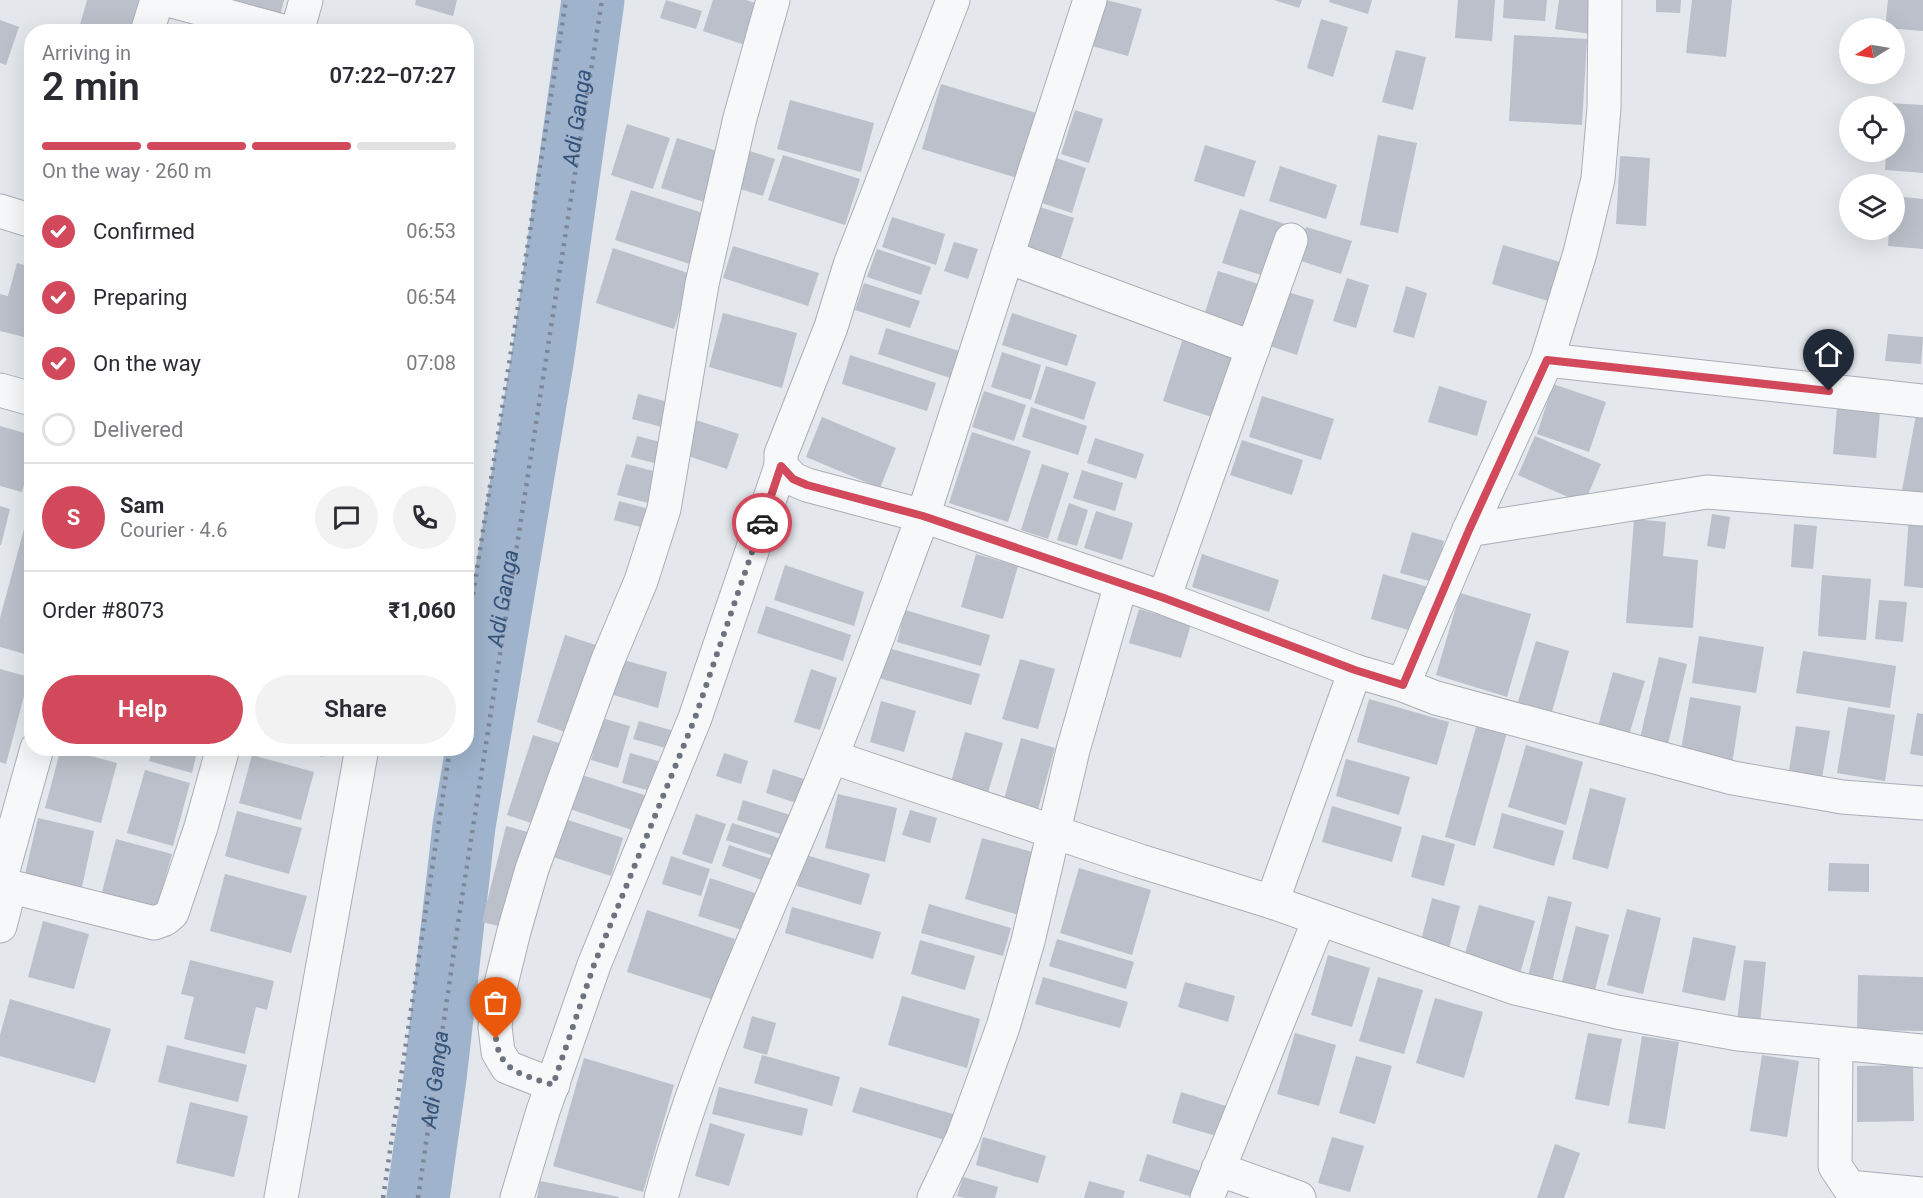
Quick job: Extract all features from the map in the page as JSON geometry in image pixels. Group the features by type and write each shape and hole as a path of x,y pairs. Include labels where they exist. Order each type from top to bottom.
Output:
{"street":[{"path":"150,24 157,0"},
{"path":"169,0 257,24"},
{"path":"299,24 306,0"},
{"path":"553,1085 507,1067 498,1052 495,1027 499,992 536,858 607,662 642,581 664,509 702,284 740,118 773,0"},
{"path":"518,1198 594,965 695,718 781,466 781,454 831,327 850,265 953,0"},
{"path":"661,1198 702,1070 832,757 923,516 1090,0"},
{"path":"1403,685 1469,530 1547,360 1580,253 1598,179 1604,108 1605,0"},
{"path":"0,211 24,218"},
{"path":"1164,598 1291,240"},
{"path":"1008,257 1253,348"},
{"path":"1547,360 1923,401"},
{"path":"0,390 24,397"},
{"path":"781,466 793,479 807,485 923,516 1164,598 1436,698 1733,778 1842,797 1923,802"},
{"path":"1469,530 1707,492 1923,509"},
{"path":"934,1198 963,1137 1003,1027 1028,941 1073,750 1121,584"},
{"path":"1272,902 1355,670"},
{"path":"0,926 3,884 35,756"},
{"path":"3,884 154,922 165,919 172,913 201,826 221,756"},
{"path":"281,1198 362,756"},
{"path":"832,757 1140,861 1272,902 1515,988 1617,1012 1738,1034 1923,1051"},
{"path":"1299,1198 1212,1183 1318,920"},
{"path":"1836,1044 1835,1166 1849,1187 1923,1194"}],"building":[{"path":"87,0 139,0 132,24 80,24"},
{"path":"194,0 284,0 278,23"},
{"path":"416,0 457,0 453,16 415,5"},
{"path":"666,0 702,11 696,29 660,18"},
{"path":"713,0 746,0 761,5 748,46 703,31"},
{"path":"1106,0 1142,9 1128,56 1092,46"},
{"path":"1274,0 1302,0 1299,8"},
{"path":"1330,0 1372,0 1368,14 1329,2"},
{"path":"1458,0 1495,0 1492,41 1455,38"},
{"path":"1504,0 1547,0 1545,21 1503,18"},
{"path":"1559,0 1595,0 1591,34 1555,29"},
{"path":"1656,0 1681,0 1680,13 1656,12"},
{"path":"1692,0 1732,0 1726,57 1686,53"},
{"path":"1888,0 1923,0 1923,31 1905,30 1905,18 1886,18"},
{"path":"1321,19 1348,27 1333,77 1307,68"},
{"path":"0,20 19,27 6,65 0,63"},
{"path":"1514,35 1587,39 1582,125 1509,121"},
{"path":"1396,50 1426,57 1413,110 1382,102"},
{"path":"941,84 1043,115 1024,180 922,149"},
{"path":"790,100 874,123 861,172 777,149"},
{"path":"1905,104 1923,105 1923,173 1885,170 1885,162 1905,162"},
{"path":"1075,110 1103,119 1089,163 1061,154"},
{"path":"627,124 670,138 653,189 611,175"},
{"path":"1378,135 1417,143 1398,233 1360,225"},
{"path":"677,138 720,152 704,202 661,188"},
{"path":"1205,145 1256,161 1244,197 1194,181"},
{"path":"746,150 775,159 763,196 734,187"},
{"path":"783,155 860,179 845,225 768,200"},
{"path":"1620,156 1650,158 1646,226 1616,224"},
{"path":"1056,158 1086,168 1072,213 1042,203"},
{"path":"1280,166 1337,185 1326,219 1269,201"},
{"path":"631,190 706,214 690,264 615,240"},
{"path":"1905,197 1923,199 1923,249 1888,246 1888,240 1905,240"},
{"path":"1037,206 1074,218 1059,264 1022,252"},
{"path":"1240,209 1288,225 1271,278 1222,263"},
{"path":"892,217 945,234 936,265 882,247"},
{"path":"1306,227 1352,241 1341,274 1295,259"},
{"path":"954,242 978,249 968,279 944,271"},
{"path":"1503,245 1567,264 1555,303 1492,284"},
{"path":"733,246 819,273 808,306 723,278"},
{"path":"613,248 691,274 674,329 596,303"},
{"path":"877,249 931,267 921,295 867,277"},
{"path":"17,263 24,265 24,337 0,331 0,294 8,296"},
{"path":"1218,271 1268,287 1251,338 1202,322"},
{"path":"1347,278 1369,285 1356,328 1333,321"},
{"path":"864,283 920,301 910,328 855,310"},
{"path":"1406,286 1427,293 1414,338 1393,332"},
{"path":"1281,290 1314,300 1297,355 1264,344"},
{"path":"723,313 797,333 782,388 709,367"},
{"path":"1012,313 1077,335 1067,366 1002,345"},
{"path":"886,328 959,351 950,378 878,354"},
{"path":"1888,334 1923,337 1921,364 1885,361"},
{"path":"1184,335 1239,353 1218,419 1163,401"},
{"path":"1002,352 1041,365 1031,400 991,387"},
{"path":"850,355 936,383 927,411 842,384"},
{"path":"1046,366 1096,382 1084,420 1034,403"},
{"path":"1553,384 1606,402 1589,452 1537,434"},
{"path":"1439,386 1487,401 1477,436 1428,422"},
{"path":"984,391 1026,405 1014,441 972,427"},
{"path":"638,394 672,403 665,428 632,419"},
{"path":"1262,396 1334,419 1321,460 1249,437"},
{"path":"1031,407 1087,426 1078,455 1022,437"},
{"path":"1837,408 1880,412 1876,458 1833,454"},
{"path":"1917,410 1923,411 1923,494 1902,490"},
{"path":"822,417 896,448 880,488 806,457"},
{"path":"696,420 739,434 727,469 685,455"},
{"path":"0,426 24,433 24,485 22,492 0,486"},
{"path":"972,432 1031,451 1008,522 949,503"},
{"path":"637,436 668,444 662,465 631,457"},
{"path":"1535,436 1601,464 1584,504 1518,475"},
{"path":"1095,438 1144,454 1136,479 1087,463"},
{"path":"1242,440 1303,460 1292,495 1230,475"},
{"path":"626,464 661,473 652,504 617,495"},
{"path":"1042,464 1069,473 1048,539 1021,530"},
{"path":"1082,470 1123,483 1115,511 1073,498"},
{"path":"619,501 649,509 644,528 614,520"},
{"path":"1069,503 1088,510 1077,546 1057,540"},
{"path":"0,506 10,509 1,545 0,545"},
{"path":"1096,511 1133,523 1122,560 1084,548"},
{"path":"1712,514 1730,517 1725,549 1707,546"},
{"path":"1909,516 1923,517 1923,588 1904,586"},
{"path":"1634,519 1666,522 1663,556 1698,560 1693,628 1626,623"},
{"path":"1794,524 1817,526 1813,569 1791,567"},
{"path":"24,529 24,654 0,647 0,618"},
{"path":"1412,532 1444,541 1433,582 1400,573"},
{"path":"976,554 1018,566 1003,619 961,607"},
{"path":"1202,554 1279,580 1269,612 1192,587"},
{"path":"785,565 864,592 854,626 774,600"},
{"path":"1383,574 1428,587 1415,632 1371,619"},
{"path":"1822,575 1871,579 1866,640 1818,636"},
{"path":"1460,593 1531,614 1507,697 1436,675"},
{"path":"1879,600 1907,602 1903,642 1875,639"},
{"path":"766,606 851,635 843,661 757,633"},
{"path":"1139,609 1191,624 1181,658 1129,643"},
{"path":"905,610 990,635 981,666 897,642"},
{"path":"565,635 602,647 573,735 537,722"},
{"path":"1699,636 1764,647 1756,693 1692,683"},
{"path":"1536,641 1569,651 1552,712 1518,702"},
{"path":"888,648 980,674 971,705 879,678"},
{"path":"1803,651 1896,666 1890,708 1796,693"},
{"path":"1659,657 1687,664 1668,744 1640,738"},
{"path":"620,659 667,672 658,708 610,694"},
{"path":"1020,659 1055,669 1038,729 1002,719"},
{"path":"0,669 24,676 24,696 6,764 0,762"},
{"path":"811,669 837,678 820,730 794,722"},
{"path":"1613,672 1645,681 1628,739 1597,730"},
{"path":"1690,697 1741,706 1731,771 1679,762"},
{"path":"1369,699 1449,722 1437,765 1357,742"},
{"path":"881,701 916,711 904,752 870,742"},
{"path":"1848,707 1895,715 1885,781 1837,773"},
{"path":"1917,713 1923,714 1923,756 1910,754"},
{"path":"602,718 630,726 618,768 591,760"},
{"path":"1478,720 1508,729 1475,846 1445,837"},
{"path":"639,721 678,732 673,750 633,739"},
{"path":"1796,726 1830,731 1820,790 1787,784"},
{"path":"965,732 1003,743 986,799 949,789"},
{"path":"533,735 569,746 543,827 507,815"},
{"path":"1021,738 1055,748 1037,813 1003,803"},
{"path":"1526,745 1583,762 1566,825 1508,807"},
{"path":"630,753 658,761 650,791 622,783"},
{"path":"724,753 748,761 741,784 716,776"},
{"path":"59,756 91,756 117,763 101,823 45,808"},
{"path":"151,756 196,756 192,773 149,761"},
{"path":"252,756 314,772 301,820 239,803"},
{"path":"1346,759 1410,777 1399,815 1336,796"},
{"path":"773,769 804,779 796,803 766,793"},
{"path":"145,770 190,783 173,846 127,833"},
{"path":"570,771 647,796 635,831 558,805"},
{"path":"1590,788 1626,798 1608,869 1572,859"},
{"path":"838,794 897,808 885,862 825,848"},
{"path":"743,800 790,815 783,835 737,820"},
{"path":"1332,806 1402,827 1392,862 1322,842"},
{"path":"910,810 937,818 930,843 902,835"},
{"path":"237,811 302,828 289,874 225,856"},
{"path":"1502,813 1564,831 1554,866 1493,848"},
{"path":"696,814 726,824 712,864 682,854"},
{"path":"559,817 623,838 611,876 547,855"},
{"path":"38,818 94,831 79,901 22,887"},
{"path":"732,823 779,838 774,856 726,840"},
{"path":"506,826 535,834 511,929 482,922"},
{"path":"1422,835 1455,844 1444,886 1411,877"},
{"path":"982,838 1040,854 1022,916 965,899"},
{"path":"116,839 172,854 154,918 99,903"},
{"path":"729,845 772,859 765,881 722,866"},
{"path":"806,855 870,874 861,905 797,886"},
{"path":"671,856 710,869 701,896 662,884"},
{"path":"1829,863 1869,864 1869,892 1828,891"},
{"path":"1079,868 1151,890 1132,955 1060,933"},
{"path":"225,874 307,896 291,953 210,931"},
{"path":"710,878 755,893 742,930 698,916"},
{"path":"1548,896 1572,902 1550,990 1526,984"},
{"path":"1432,898 1460,906 1446,960 1418,952"},
{"path":"929,904 1011,928 1003,956 921,933"},
{"path":"1479,905 1535,921 1518,981 1462,964"},
{"path":"792,907 881,932 873,959 785,933"},
{"path":"1627,909 1661,918 1643,994 1607,985"},
{"path":"647,910 735,939 714,1000 627,972"},
{"path":"43,921 89,934 74,989 28,977"},
{"path":"1576,926 1609,935 1592,1002 1559,993"},
{"path":"1693,937 1736,946 1725,1001 1682,992"},
{"path":"1057,939 1134,962 1126,989 1049,966"},
{"path":"920,940 975,956 965,990 911,974"},
{"path":"1328,955 1370,968 1352,1027 1311,1015"},
{"path":"190,960 274,981 267,1010 256,1007 245,1054 184,1039 194,997 181,994"},
{"path":"1744,960 1766,962 1760,1024 1737,1022"},
{"path":"1858,975 1923,977 1923,1031 1857,1030"},
{"path":"1043,977 1128,1002 1120,1028 1035,1004"},
{"path":"1378,977 1423,990 1404,1054 1359,1041"},
{"path":"1185,982 1235,996 1228,1022 1178,1007"},
{"path":"902,996 980,1019 967,1068 888,1045"},
{"path":"1435,998 1483,1012 1464,1078 1416,1063"},
{"path":"10,999 111,1029 95,1083 0,1056 0,1035"},
{"path":"752,1016 776,1023 767,1055 743,1048"},
{"path":"1295,1033 1336,1045 1319,1106 1277,1094"},
{"path":"1588,1033 1622,1039 1609,1106 1575,1099"},
{"path":"1642,1036 1679,1042 1665,1129 1628,1123"},
{"path":"167,1045 247,1065 238,1102 158,1082"},
{"path":"762,1055 840,1077 832,1106 754,1083"},
{"path":"1762,1055 1799,1061 1787,1137 1750,1131"},
{"path":"1356,1056 1392,1066 1375,1124 1339,1113"},
{"path":"584,1058 674,1085 643,1192 553,1166"},
{"path":"1913,1065 1914,1121 1857,1122 1857,1066"},
{"path":"719,1087 808,1109 802,1136 712,1114"},
{"path":"860,1087 956,1115 948,1141 852,1112"},
{"path":"1181,1092 1229,1107 1220,1137 1172,1123"},
{"path":"190,1102 248,1116 234,1177 176,1163"},
{"path":"710,1123 745,1134 729,1186 695,1176"},
{"path":"983,1137 1046,1156 1038,1183 976,1165"},
{"path":"1332,1137 1364,1146 1350,1192 1318,1183"},
{"path":"1555,1144 1580,1153 1564,1198 1537,1198"},
{"path":"1147,1154 1204,1172 1196,1198 1139,1181"},
{"path":"963,1177 998,1187 995,1198 957,1196"},
{"path":"540,1181 619,1197 619,1198 537,1198"},
{"path":"1089,1181 1125,1191 1123,1198 1084,1198"}],"waterway":[{"name":"Adi Ganga","path":"418,1198 435,1078 464,826 543,356 593,0"}],"railway":[{"path":"474,588 566,0"},
{"path":"418,1198 459,917 602,0"},
{"path":"383,1198 449,756"}],"way so far":[{"path":"496,1039 498,1052 507,1067 553,1085 594,965 695,718 762,523"}],"route":[{"path":"762,523 781,466 793,479 807,485 923,516 1164,598 1355,670 1403,685 1469,530 1547,360 1829,391"}]}
